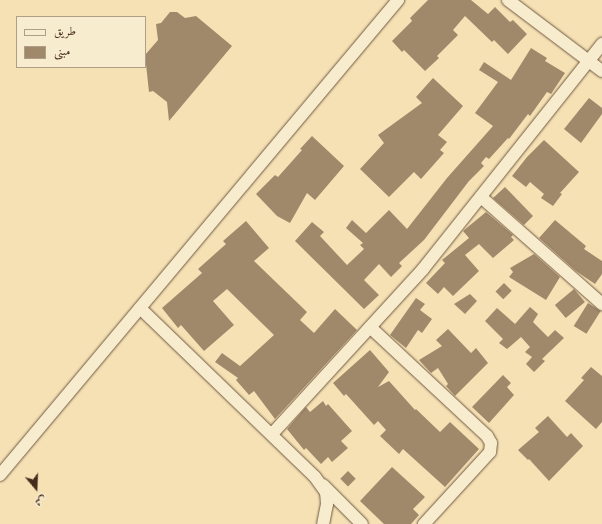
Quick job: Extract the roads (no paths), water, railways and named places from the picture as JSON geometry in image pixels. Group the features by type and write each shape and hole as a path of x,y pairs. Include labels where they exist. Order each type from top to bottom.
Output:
{"street":[{"path":"0,475 398,0"},
{"path":"508,0 602,71"},
{"path":"272,434 423,269 602,44"},
{"path":"481,197 602,304"},
{"path":"140,308 272,434 362,524"},
{"path":"370,327 487,436 491,443 490,452 424,524"},
{"path":"315,477 326,492 327,504 323,524"}]}
